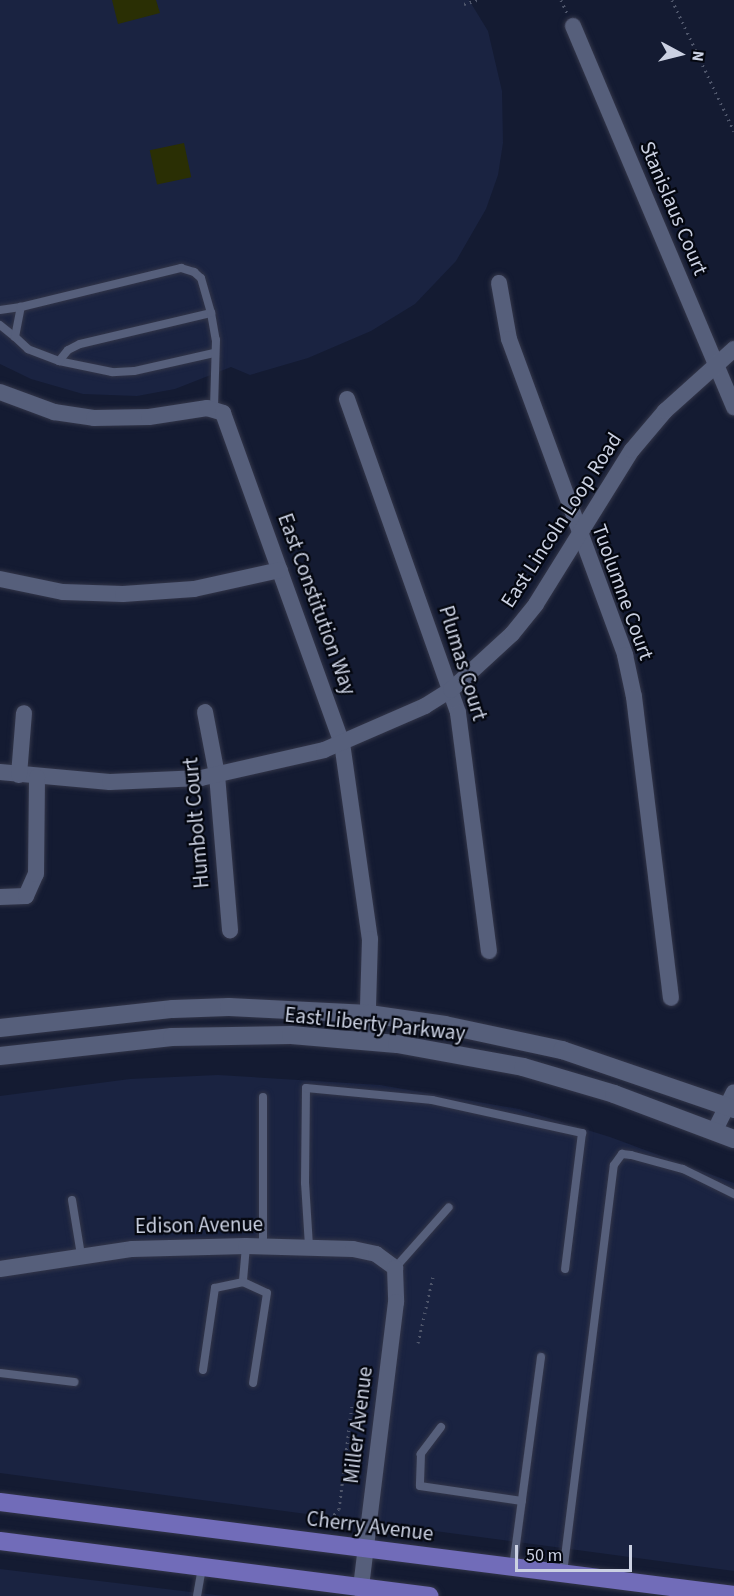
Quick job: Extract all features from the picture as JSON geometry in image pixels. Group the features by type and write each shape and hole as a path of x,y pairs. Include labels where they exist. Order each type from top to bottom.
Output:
{"main road":[{"name":"Cherry Avenue","path":"0,1502 734,1595"},
{"path":"0,1541 202,1567 359,1593 429,1596"}],"street":[{"name":"Stanislaus Court","path":"573,26 734,407"},
{"name":"Tuolumne Court","path":"499,283 509,339 578,533 612,614 634,697 672,998"},
{"name":"East Lincoln Loop Road","path":"0,772 36,777 137,782 217,775 283,762 342,743 391,724 451,690 525,618 632,450 665,411 734,349"},
{"path":"0,392 54,412 94,418 133,419 214,408"},
{"name":"Plumas Court","path":"347,399 451,690 464,746 489,951"},
{"name":"East Constitution Way","path":"214,408 229,424 342,743 370,939 367,1041"},
{"path":"0,579 63,592 123,594 194,589 280,570"},
{"name":"Humbolt Court","path":"205,712 217,775 230,930"},
{"path":"19,775 24,713"},
{"path":"0,897 26,896 36,874 36,777"},
{"name":"East Liberty Parkway","path":"0,1028 75,1017 196,1008 369,1014 445,1025 562,1050 731,1102"},
{"name":"East Liberty Parkway","path":"0,1056 172,1037 291,1035 367,1041 436,1050 523,1067 715,1130 734,1139"},
{"path":"715,1130 731,1102"},
{"name":"Edison Avenue","path":"0,1269 81,1255 161,1247 246,1246 309,1246 376,1254 395,1268"},
{"name":"Miller Avenue","path":"359,1593 396,1302 395,1268"}],"lane":[{"path":"0,310 21,307 181,268 194,272 201,278 211,313 214,408"},
{"path":"15,337 21,307"},
{"path":"59,361 68,350 80,344 211,313"},
{"path":"0,325 28,349 59,361 112,372 134,371 214,353"},
{"path":"309,1246 305,1183 306,1088 432,1100 582,1133 565,1269"},
{"path":"263,1097 263,1246"},
{"path":"562,1573 614,1165 622,1154 631,1155 682,1169 734,1194"},
{"path":"72,1200 81,1255"},
{"path":"395,1268 449,1207"},
{"path":"243,1282 246,1246"},
{"path":"203,1370 215,1288 243,1282 267,1293 253,1383"},
{"path":"513,1567 541,1357"},
{"path":"0,1373 74,1382"},
{"path":"441,1427 426,1442 422,1454 420,1486 522,1501"},
{"path":"197,1596 202,1567"}],"path":[{"path":"464,4 477,0"},
{"path":"672,0 734,131"},
{"path":"418,1343 433,1277"},
{"path":"330,1520 339,1509 352,1404"}],"shaded area":[{"path":"0,0 469,0 488,31 502,91 503,143 498,175 486,209 456,261 415,304 371,331 308,358 250,375 231,367 175,389 137,396 83,394 31,379 0,364"},
{"path":"218,1075 380,1085 519,1109 610,1137 734,1183 734,1571 0,1473 0,1096 130,1079"},
{"path":"0,1569 224,1596 0,1596"}],"green space":[{"path":"112,0 156,0 160,13 118,24"},
{"path":"184,143 191,177 157,185 150,150"}]}
